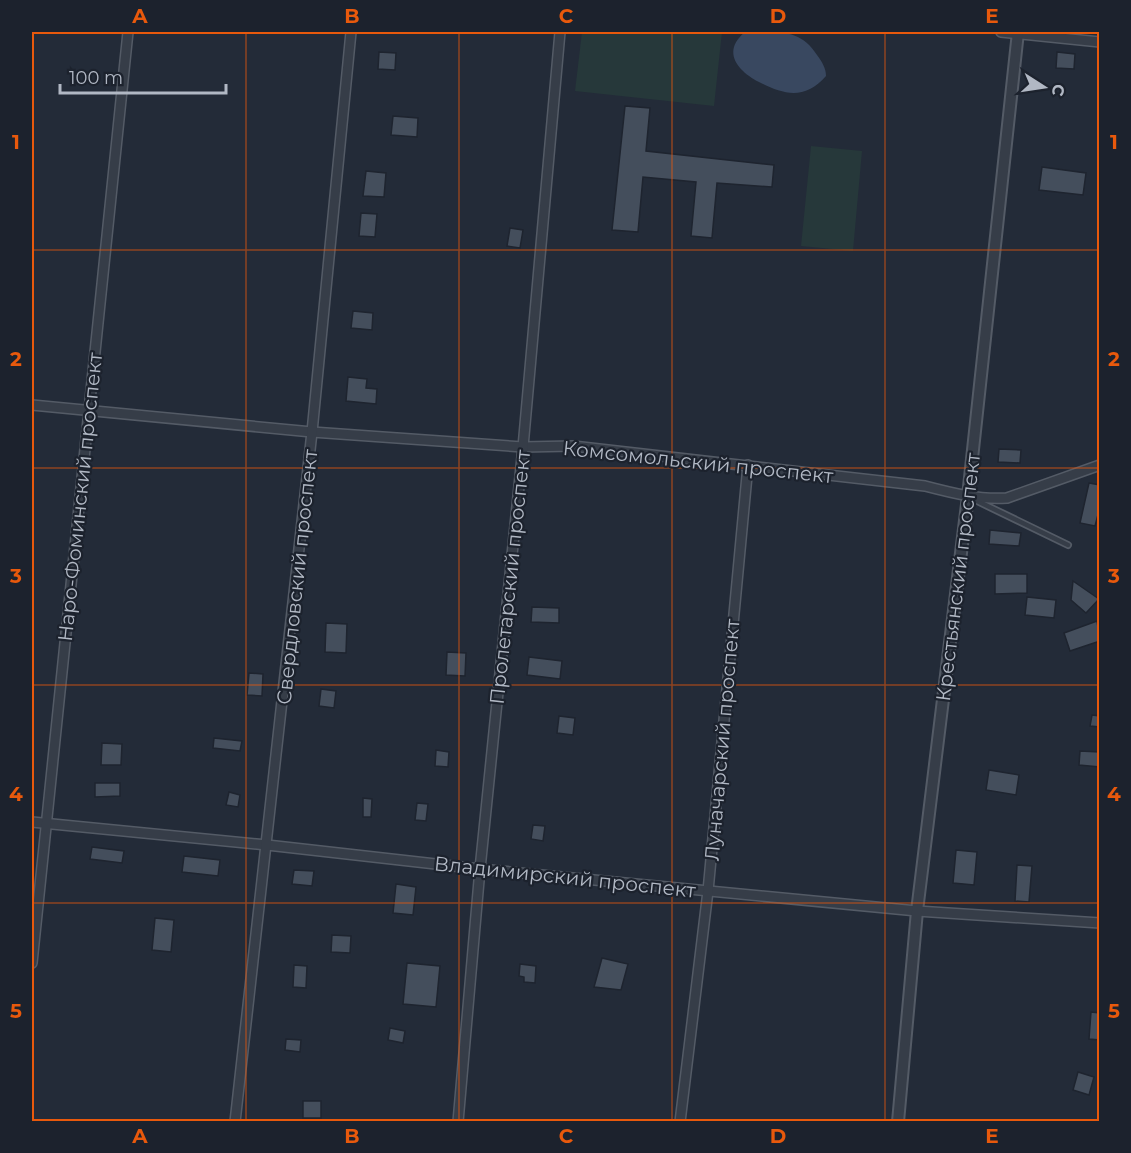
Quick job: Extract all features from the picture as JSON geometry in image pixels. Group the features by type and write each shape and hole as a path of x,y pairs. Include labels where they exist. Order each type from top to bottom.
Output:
{"street":[{"name":"Наро-Фоминский проспект","path":"32,963 128,32"},
{"name":"Свердловский проспект","path":"235,1122 312,432 351,32"},
{"name":"Пролетарский проспект","path":"458,1122 480,869 523,447 560,32"},
{"path":"1001,32 1100,42"},
{"name":"Крестьянский проспект","path":"898,1122 917,911 968,496 1018,32"},
{"name":"Комсомольский проспект","path":"32,405 312,432 523,447 573,446 925,486 992,499 1007,498 1100,465"},
{"name":"Луначарский проспект","path":"680,1122 708,891 748,465"},
{"name":"Владимирский проспект","path":"32,822 480,869 917,911 1100,923"}],"lane":[{"path":"968,496 990,509 1032,526 1068,545"}],"shaded area":[{"path":"582,32 722,32 714,106 575,91"},
{"path":"811,146 862,151 853,251 801,246"}],"water":[{"path":"745,32 776,32 794,35 810,46 821,60 826,76 810,89 794,93 777,90 751,78 739,67 733,54 738,39"}],"building":[{"path":"379,52 396,53 395,70 378,69"},
{"path":"1057,52 1075,54 1074,69 1056,68"},
{"path":"625,106 650,108 646,151 774,165 772,187 717,183 712,238 691,236 696,182 643,177 638,232 612,230"},
{"path":"393,116 418,118 417,137 391,135"},
{"path":"1042,167 1086,173 1083,195 1039,190"},
{"path":"366,171 386,173 384,197 363,196"},
{"path":"361,213 377,214 375,237 359,236"},
{"path":"510,228 523,230 520,248 507,246"},
{"path":"353,311 373,313 372,330 351,328"},
{"path":"348,377 367,379 366,388 377,389 376,404 346,401"},
{"path":"999,449 1021,450 1020,463 998,462"},
{"path":"1089,483 1100,485 1100,507 1095,526 1080,523"},
{"path":"990,530 1021,533 1019,546 989,544"},
{"path":"995,574 1027,574 1027,593 995,594"},
{"path":"1073,581 1099,599 1086,613 1071,600"},
{"path":"1027,597 1056,600 1054,618 1025,615"},
{"path":"532,607 559,608 559,623 531,622"},
{"path":"1097,621 1100,641 1070,651 1064,633"},
{"path":"326,623 347,624 346,653 325,652"},
{"path":"447,652 466,653 465,676 446,675"},
{"path":"529,657 562,661 560,679 527,675"},
{"path":"249,673 263,674 262,696 247,695"},
{"path":"321,689 336,691 334,708 319,706"},
{"path":"1092,715 1100,716 1100,727 1090,726"},
{"path":"559,716 575,718 573,735 557,733"},
{"path":"214,738 242,741 240,751 213,748"},
{"path":"102,743 122,744 121,765 101,765"},
{"path":"436,750 449,752 448,767 435,766"},
{"path":"1080,751 1100,752 1100,767 1079,765"},
{"path":"989,770 1019,775 1016,795 986,790"},
{"path":"95,783 120,783 120,796 95,797"},
{"path":"229,792 240,795 238,807 226,805"},
{"path":"363,798 372,799 371,817 363,817"},
{"path":"417,803 428,804 426,821 415,820"},
{"path":"533,825 545,826 543,841 531,839"},
{"path":"92,847 124,851 122,863 90,859"},
{"path":"956,850 977,852 974,885 953,883"},
{"path":"184,856 220,860 218,876 182,872"},
{"path":"1017,865 1032,866 1029,902 1015,901"},
{"path":"294,870 314,871 312,886 292,884"},
{"path":"396,884 416,887 413,915 393,913"},
{"path":"155,918 174,920 171,952 152,950"},
{"path":"332,935 351,936 350,953 331,952"},
{"path":"602,958 628,964 621,990 594,987"},
{"path":"407,963 440,966 436,1007 403,1004"},
{"path":"520,964 536,966 535,983 524,982 524,977 519,976"},
{"path":"294,965 307,966 306,988 293,987"},
{"path":"1091,1012 1100,1013 1100,1040 1089,1039"},
{"path":"390,1028 405,1031 403,1043 388,1040"},
{"path":"286,1039 301,1040 300,1052 285,1050"},
{"path":"1078,1072 1094,1077 1089,1095 1073,1090"},
{"path":"303,1101 321,1101 321,1118 303,1118"}]}
